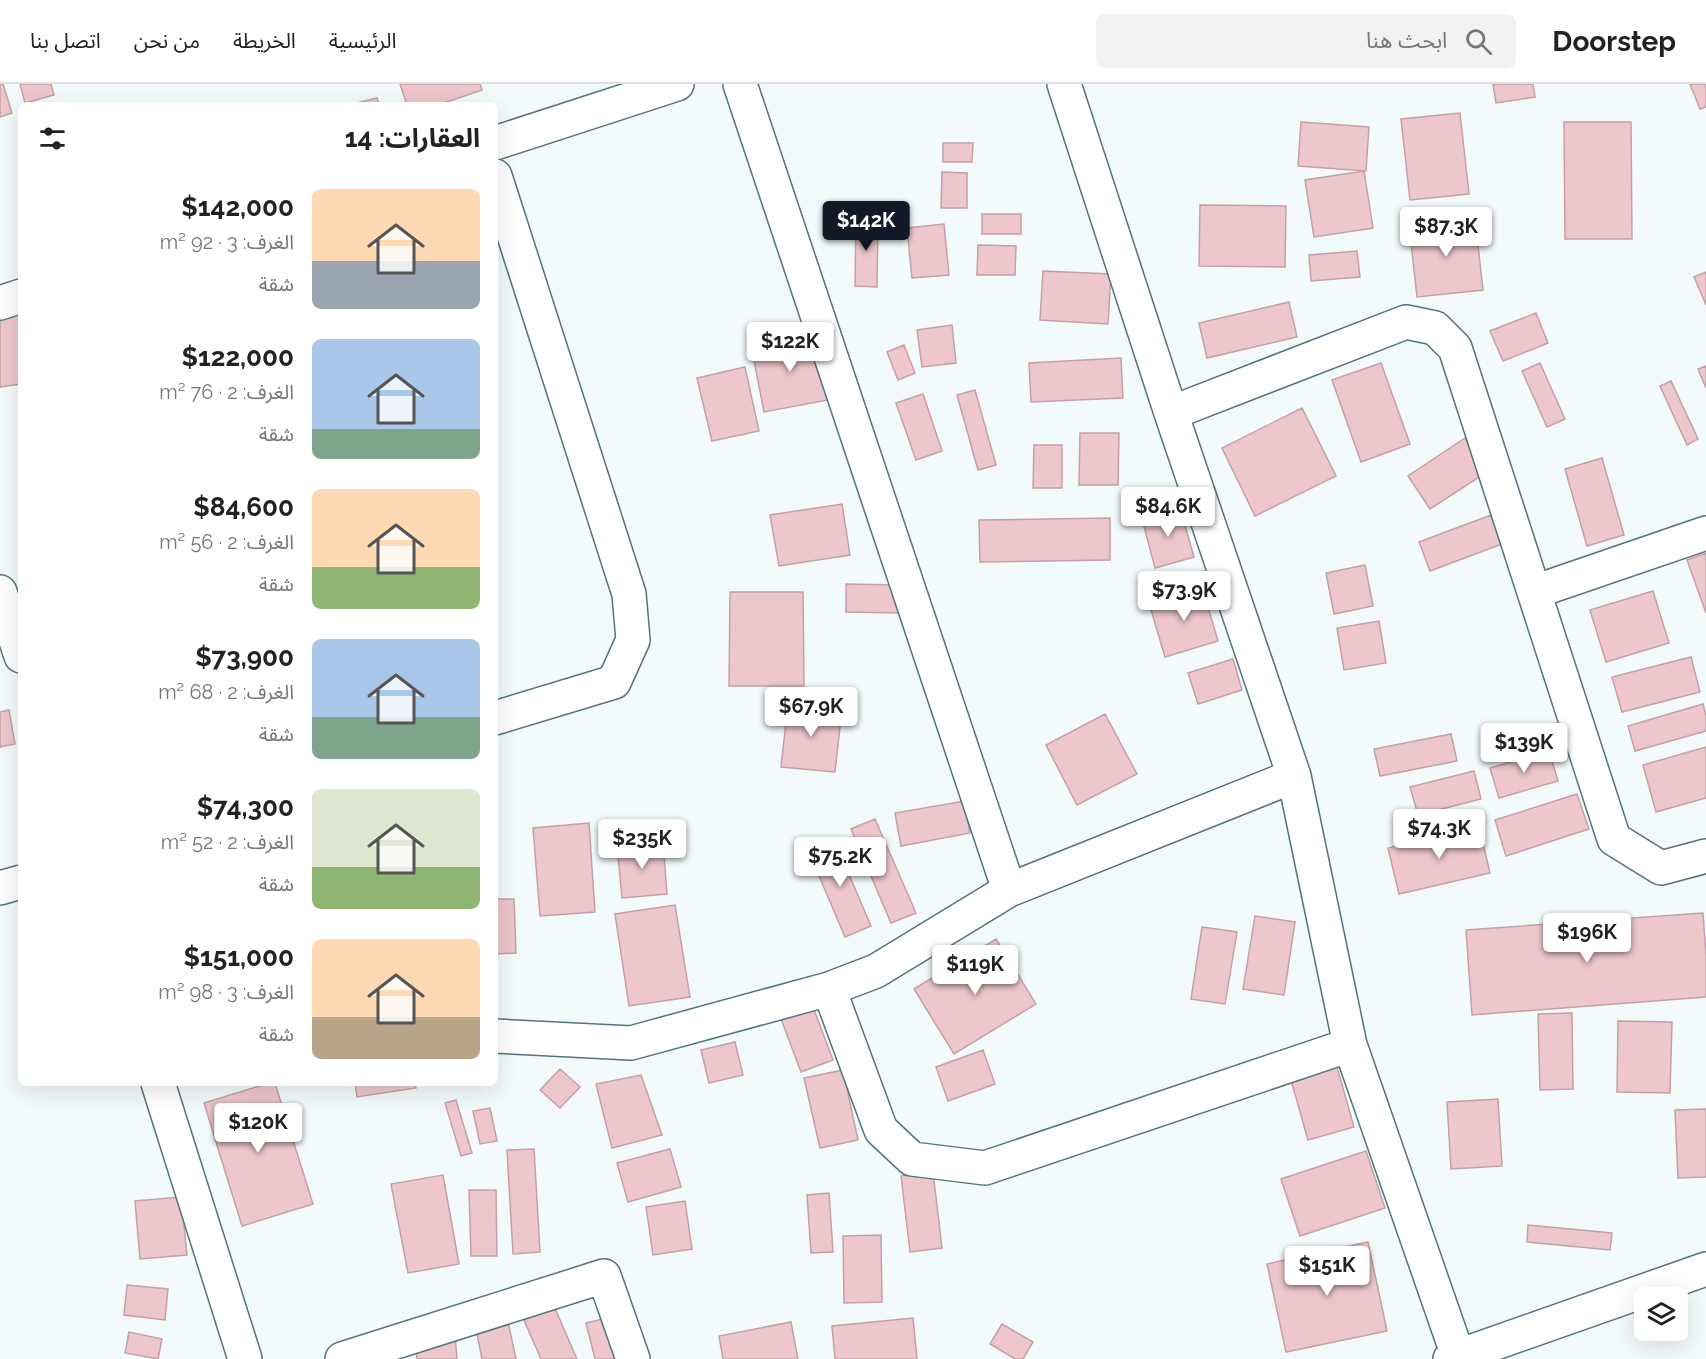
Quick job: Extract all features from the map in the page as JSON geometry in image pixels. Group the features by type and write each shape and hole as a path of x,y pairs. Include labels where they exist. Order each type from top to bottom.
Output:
{"street":[{"path":"498,142 677,84"},
{"path":"740,84 1009,890"},
{"path":"1064,84 1171,413 1294,776 1350,1045 1454,1358 1706,1269"},
{"path":"498,185 629,594 633,640 614,682 498,717"},
{"path":"0,303 18,297"},
{"path":"1171,413 1406,322 1435,328 1455,348 1614,839 1661,868 1706,856"},
{"path":"1534,592 1706,533"},
{"path":"0,592 18,647"},
{"path":"498,1036 631,1043 829,989 876,971 1009,890 1294,776"},
{"path":"0,888 18,883"},
{"path":"829,989 881,1130 912,1159 985,1168 1350,1045"},
{"path":"168,1086 245,1359"},
{"path":"342,1359 604,1276 633,1359"}],"building":[{"path":"0,84 3,84 12,113 0,117"},
{"path":"20,84 51,84 54,95 25,102"},
{"path":"400,84 480,84 482,90 447,102 406,102"},
{"path":"1493,84 1533,84 1535,97 1496,103"},
{"path":"1690,84 1706,84 1706,107 1700,109"},
{"path":"377,98 378,102 361,102"},
{"path":"1460,113 1469,194 1410,200 1401,119"},
{"path":"1301,122 1369,127 1366,171 1298,166"},
{"path":"1564,122 1631,122 1632,239 1565,239"},
{"path":"943,143 973,143 972,162 943,162"},
{"path":"1364,171 1373,228 1314,237 1305,180"},
{"path":"942,172 967,173 967,208 941,208"},
{"path":"1200,205 1286,206 1285,267 1199,266"},
{"path":"982,214 1021,214 1021,234 982,234"},
{"path":"856,217 878,218 877,287 855,286"},
{"path":"1475,218 1483,290 1417,297 1409,225"},
{"path":"944,224 949,275 912,278 907,228"},
{"path":"978,245 1016,246 1015,275 977,275"},
{"path":"1357,251 1360,277 1311,281 1309,255"},
{"path":"1043,271 1111,274 1108,324 1040,320"},
{"path":"1706,272 1706,305 1694,277"},
{"path":"1289,302 1297,337 1207,358 1199,323"},
{"path":"18,313 18,384 0,387 0,316"},
{"path":"1536,313 1548,343 1503,361 1490,331"},
{"path":"952,325 956,363 922,367 917,330"},
{"path":"816,334 828,400 764,412 751,345"},
{"path":"904,345 915,373 898,380 887,352"},
{"path":"1121,358 1123,398 1031,402 1029,363"},
{"path":"1381,363 1410,444 1361,462 1332,380"},
{"path":"1540,363 1565,419 1547,427 1522,371"},
{"path":"1706,366 1706,388 1698,369"},
{"path":"745,367 759,431 712,441 697,378"},
{"path":"1671,381 1698,439 1687,445 1660,386"},
{"path":"975,390 996,465 978,470 957,395"},
{"path":"923,394 942,451 916,460 896,403"},
{"path":"1302,408 1336,476 1255,516 1222,448"},
{"path":"1080,433 1119,433 1118,485 1079,485"},
{"path":"1465,438 1487,472 1430,509 1408,476"},
{"path":"1034,445 1062,445 1062,488 1033,488"},
{"path":"1602,458 1624,535 1587,546 1565,469"},
{"path":"842,504 850,555 779,566 770,515"},
{"path":"1180,508 1194,557 1155,568 1142,519"},
{"path":"1491,515 1502,544 1430,571 1419,542"},
{"path":"1110,518 1110,560 980,562 979,520"},
{"path":"1706,553 1706,613 1687,560"},
{"path":"1365,565 1373,606 1334,614 1326,573"},
{"path":"846,584 899,585 898,613 846,612"},
{"path":"1202,587 1218,641 1165,657 1149,603"},
{"path":"1653,591 1669,643 1606,662 1590,610"},
{"path":"730,592 803,592 804,686 729,686"},
{"path":"1379,621 1386,663 1344,670 1337,628"},
{"path":"1691,657 1700,692 1622,712 1612,677"},
{"path":"1233,659 1242,690 1198,704 1188,673"},
{"path":"788,704 842,709 835,772 781,767"},
{"path":"1703,704 1706,731 1635,751 1628,726"},
{"path":"9,710 15,744 0,747 0,712"},
{"path":"1105,714 1137,774 1077,805 1046,745"},
{"path":"1451,734 1457,761 1380,776 1374,749"},
{"path":"1706,747 1706,798 1656,812 1643,765"},
{"path":"1549,751 1558,781 1499,798 1490,768"},
{"path":"1474,771 1481,799 1418,815 1410,787"},
{"path":"1577,794 1589,829 1506,856 1495,820"},
{"path":"964,801 970,833 901,846 895,813"},
{"path":"875,819 916,913 891,923 851,829"},
{"path":"589,823 595,912 540,916 533,828"},
{"path":"1479,826 1490,873 1399,894 1388,848"},
{"path":"834,839 871,926 845,937 808,850"},
{"path":"663,842 667,894 622,898 617,845"},
{"path":"498,899 514,899 516,953 498,954"},
{"path":"675,905 690,997 629,1006 615,914"},
{"path":"1703,913 1706,997 1472,1015 1466,930"},
{"path":"1255,916 1295,922 1284,995 1243,989"},
{"path":"1202,927 1237,932 1225,1004 1191,999"},
{"path":"996,939 1036,1004 954,1054 914,989"},
{"path":"813,1007 833,1060 801,1072 781,1019"},
{"path":"1572,1013 1573,1089 1540,1090 1538,1014"},
{"path":"1618,1021 1672,1022 1670,1093 1617,1092"},
{"path":"735,1042 743,1075 709,1083 701,1050"},
{"path":"983,1050 995,1084 948,1101 936,1067"},
{"path":"1335,1060 1354,1127 1308,1140 1289,1073"},
{"path":"560,1069 580,1087 560,1108 540,1090"},
{"path":"843,1070 858,1140 820,1148 804,1078"},
{"path":"641,1075 662,1135 612,1148 596,1084"},
{"path":"259,1086 276,1086 313,1204 242,1226 204,1103"},
{"path":"355,1086 416,1086 416,1088 357,1097"},
{"path":"1498,1099 1502,1166 1451,1169 1447,1102"},
{"path":"456,1100 472,1153 461,1156 445,1103"},
{"path":"490,1108 497,1141 480,1144 473,1111"},
{"path":"1706,1109 1706,1177 1678,1178 1675,1110"},
{"path":"534,1149 540,1252 513,1254 507,1150"},
{"path":"670,1149 681,1187 628,1202 617,1163"},
{"path":"1366,1151 1385,1208 1300,1236 1281,1179"},
{"path":"933,1172 942,1248 910,1252 901,1176"},
{"path":"443,1175 459,1264 408,1273 391,1184"},
{"path":"469,1190 496,1190 497,1256 471,1256"},
{"path":"829,1193 833,1252 811,1253 807,1195"},
{"path":"181,1197 187,1255 140,1259 135,1201"},
{"path":"685,1201 692,1249 653,1255 646,1207"},
{"path":"1528,1225 1612,1233 1610,1250 1527,1242"},
{"path":"881,1235 882,1302 844,1303 843,1236"},
{"path":"1368,1242 1387,1331 1286,1352 1267,1264"},
{"path":"127,1285 168,1289 165,1320 124,1315"},
{"path":"554,1306 577,1359 541,1359 524,1320"},
{"path":"611,1317 621,1359 595,1359 586,1323"},
{"path":"913,1318 917,1359 835,1359 832,1326"},
{"path":"508,1322 516,1359 482,1359 476,1329"},
{"path":"791,1322 798,1359 723,1359 719,1336"},
{"path":"1002,1324 1033,1342 1023,1359 1015,1359 990,1344"},
{"path":"129,1332 162,1339 158,1359 125,1353"},
{"path":"455,1335 457,1359 417,1359 415,1338"}]}
